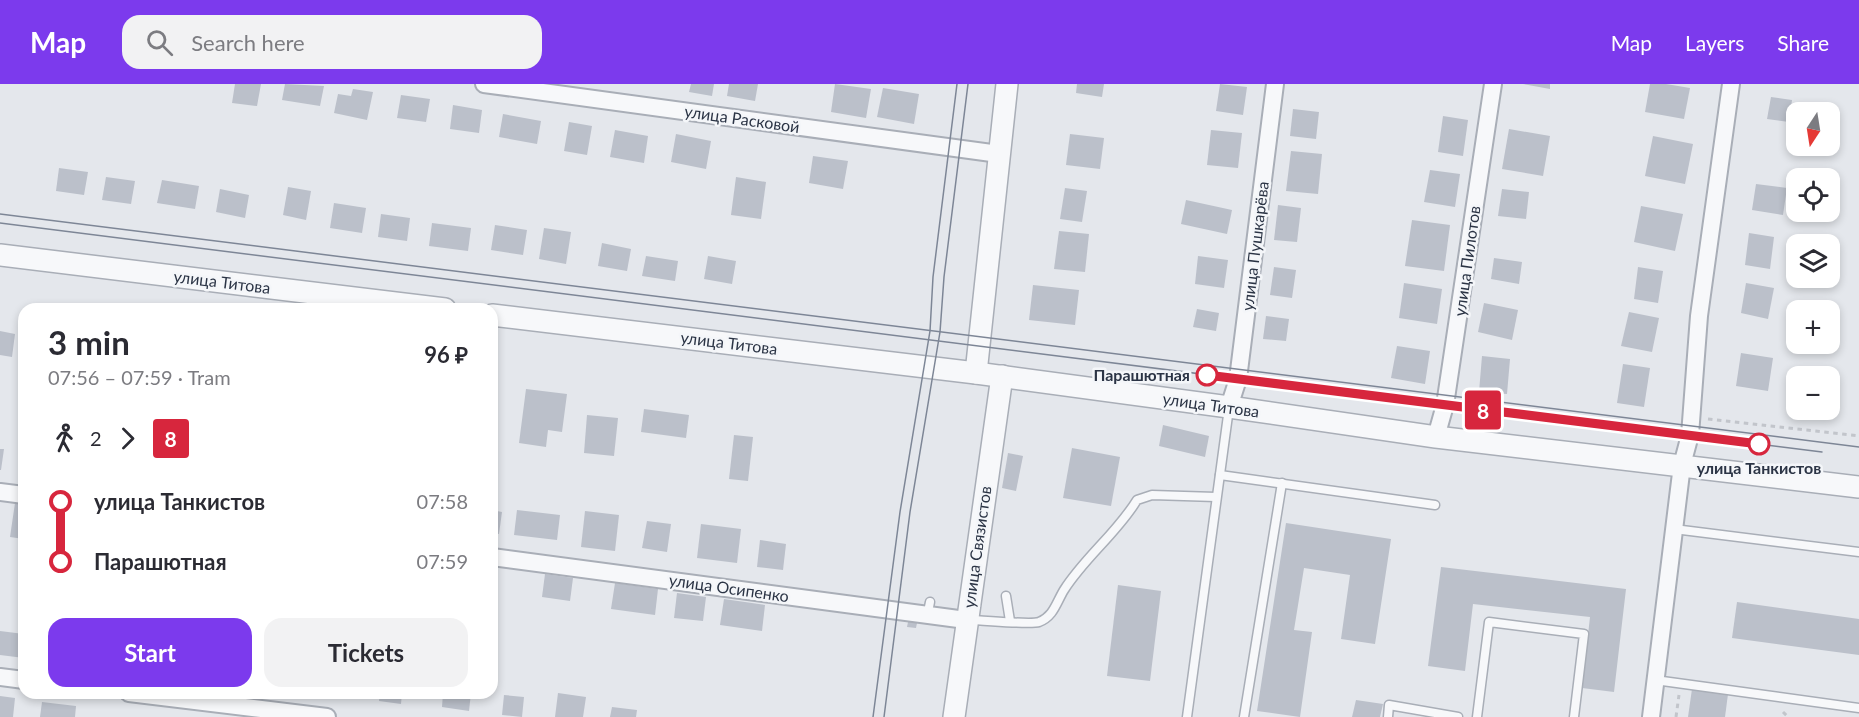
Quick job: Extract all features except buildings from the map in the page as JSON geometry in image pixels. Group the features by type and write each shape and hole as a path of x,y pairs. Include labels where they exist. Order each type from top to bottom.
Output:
{"street":[{"name":"улица Расковой","path":"484,84 999,154"},
{"path":"976,373 1007,84"},
{"name":"улица Пушкарёва","path":"1229,407 1239,370 1275,84"},
{"name":"улица Пилотов","path":"1436,437 1445,405 1493,84"},
{"path":"1651,717 1682,465 1690,435 1699,316 1731,84"},
{"name":"улица Титова","path":"0,255 396,303"},
{"name":"улица Титова","path":"498,316 1002,376 1436,437 1859,487"},
{"name":"улица Связистов","path":"954,717 1002,376"},
{"path":"0,492 18,494"},
{"name":"улица Осипенко","path":"498,557 928,612 966,620"},
{"path":"0,677 18,679"},
{"path":"178,699 327,717"}],"lane":[{"path":"1187,717 1229,407"},
{"path":"1220,475 1436,505"},
{"path":"1244,717 1282,483"},
{"path":"966,620 1036,623 1051,616 1065,589 1099,546 1125,519 1137,500 1152,495 1216,497"},
{"path":"1674,529 1859,552"},
{"path":"1006,596 1010,621"},
{"path":"1477,717 1489,622 1584,634 1574,717"},
{"path":"1655,681 1859,708"},
{"path":"1388,717 1389,705 1458,717"}],"path":[{"path":"1691,417 1859,436"},
{"path":"1676,717 1680,684"}],"tram line":[{"path":"873,717 900,512 930,331 933,277 957,84"},
{"path":"884,717 910,512 940,332 944,277 968,84"},
{"path":"0,214 1859,447"},
{"path":"0,223 1822,452"},
{"name":"8","path":"1207,375 1759,444"}],"place":[{"name":"Парашютная","path":"1207,375"},
{"name":"улица Танкистов","path":"1759,444"}]}
